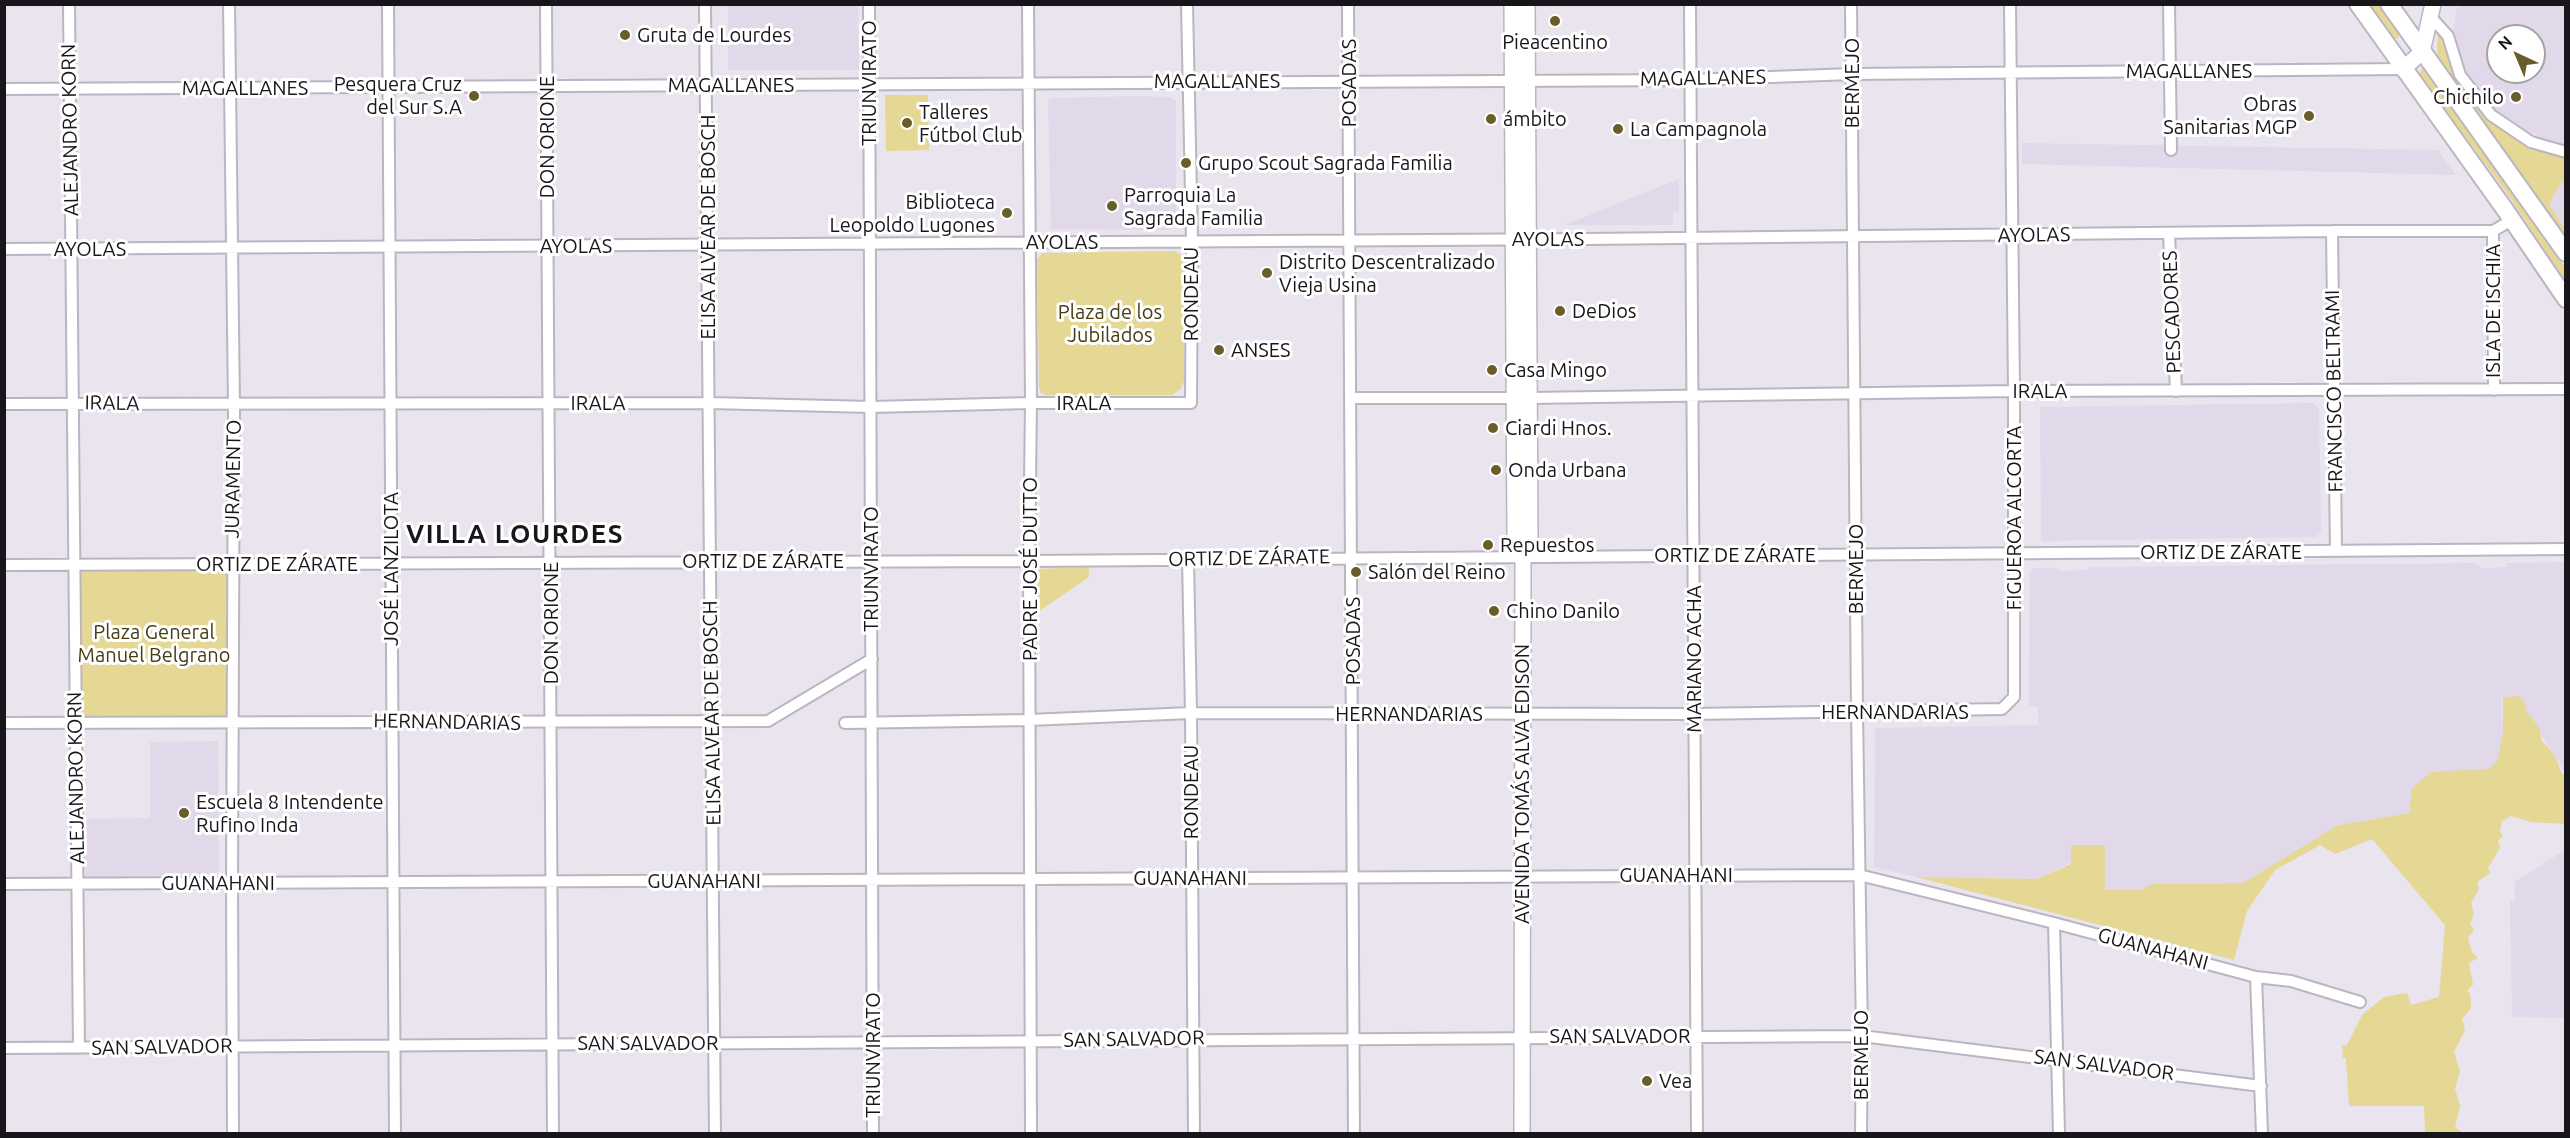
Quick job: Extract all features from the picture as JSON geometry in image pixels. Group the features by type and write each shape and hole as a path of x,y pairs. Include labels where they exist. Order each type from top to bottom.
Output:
{"main road":[{"name":"AVENIDA TOMÁS ALVA EDISON","path":"1512,4 1520,80"},
{"name":"AVENIDA TOMÁS ALVA EDISON","path":"1522,1134 1523,556 1530,538 1522,398 1520,80 1527,4"},
{"path":"2358,4 2512,220 2565,299"},
{"path":"2390,4 2422,52 2529,198 2565,253"},
{"path":"2403,69 2422,52 2431,10"},
{"name":"AVENIDA TOMÁS ALVA EDISON","path":"1522,398 1515,537 1523,556"}],"street":[{"name":"ALEJANDRO KORN","path":"69,4 79,1048"},
{"name":"JURAMENTO","path":"229,4 234,405 232,564 234,1134"},
{"name":"JOSÉ LANZILOTA","path":"388,4 395,1134"},
{"name":"DON ORIONE","path":"546,4 553,1134"},
{"name":"ELISA ALVEAR DE BOSCH","path":"705,4 709,244 715,1134"},
{"name":"TRIUNVIRATO","path":"869,4 873,1134"},
{"name":"PADRE JOSÉ DUTTO","path":"1028,4 1031,242 1029,561 1031,1134"},
{"name":"RONDEAU","path":"1187,4 1192,241 1191,403"},
{"name":"POSADAS","path":"1348,4 1354,1134"},
{"name":"MARIANO ACHA","path":"1690,4 1697,1134"},
{"name":"BERMEJO","path":"1851,4 1862,1036 1861,1134"},
{"name":"FIGUEROA ALCORTA","path":"2007,705 2014,697 2015,553 2010,4"},
{"path":"2169,4 2171,150"},
{"path":"2431,10 2448,36 2460,75 2491,115 2531,142 2565,152"},
{"name":"MAGALLANES","path":"4,89 1349,80 1690,80 1852,74 2403,69"},
{"path":"2493,231 2512,220"},
{"name":"FRANCISCO BELTRAMI","path":"2332,231 2336,551"},
{"name":"AYOLAS","path":"4,249 2493,231"},
{"name":"ISLA DE ISCHIA","path":"2493,231 2494,390"},
{"name":"PESCADORES","path":"2169,233 2176,391"},
{"name":"IRALA","path":"1351,398 1522,398 2014,391 2565,389"},
{"name":"IRALA","path":"4,404 710,403 871,407 1031,403 1191,403"},
{"name":"ORTIZ DE ZÁRATE","path":"4,565 550,564 711,561 1029,561 2565,549"},
{"name":"RONDEAU","path":"1188,558 1194,1134"},
{"name":"HERNANDARIAS","path":"4,723 233,724 392,720 551,723 768,721 872,659"},
{"name":"HERNANDARIAS","path":"844,723 1029,720 1191,713 1694,714 1997,711 2007,705"},
{"name":"GUANAHANI","path":"4,884 1859,875 2054,923 2256,977 2291,981 2360,1002"},
{"path":"2054,923 2059,1134"},
{"path":"2256,977 2262,1134"},
{"name":"SAN SALVADOR","path":"4,1048 1522,1036 1862,1036 2260,1086"}],"shaded area":[{"path":"728,5 858,5 859,70 728,70"},
{"path":"2460,5 2565,5 2565,147 2549,143 2533,133 2530,137 2493,111 2468,80 2452,36 2457,8"},
{"path":"1169,97 1176,101 1176,224 1169,230 1051,229 1048,101 1051,98"},
{"path":"2022,143 2438,150 2456,175 2022,164"},
{"path":"1679,179 1679,212 1673,213 1673,225 1565,225"},
{"path":"2562,181 2565,181 2565,229 2549,204"},
{"path":"2313,403 2319,408 2321,532 2316,537 2041,541 2040,407"},
{"path":"2565,562 2565,772 2525,709 2525,702 2519,696 2503,697 2501,703 2503,730 2498,759 2488,771 2410,813 2338,825 2243,883 2152,884 2140,890 2104,890 2105,845 2037,879 1916,877 1874,867 1875,728 2038,725 2038,707 2029,706 2030,572 2033,568 2056,568 2059,571 2088,570 2090,567 2477,563 2482,568 2506,567 2506,563"},
{"name":"Escuela 8 Intendente Rufino Inda","path":"218,741 219,870 213,875 85,877 85,819 150,818 150,742"},
{"path":"2565,850 2565,1018 2512,1017 2510,901 2515,901 2514,882"}],"green space":[{"path":"2370,5 2378,5 2399,34 2398,39 2394,38"},
{"path":"2438,31 2450,52 2447,55 2454,75 2487,119 2528,147 2565,157 2565,181 2562,181 2549,204 2565,229 2565,240 2529,186 2440,65 2437,51"},
{"path":"2422,69 2426,71 2515,192 2565,267 2565,280 2509,196 2419,74"},
{"name":"Talleres Fútbol Club","path":"885,95 928,95 929,150 886,151"},
{"name":"Plaza de los Jubilados","path":"1175,251 1184,261 1184,381 1181,389 1172,395 1046,395 1041,393 1039,388 1037,260 1042,253"},
{"name":"Plaza General Manuel Belgrano","path":"232,564 233,724 76,723 74,565"},
{"path":"1089,567 1089,577 1035,614 1034,574 1037,569"},
{"path":"2519,696 2525,702 2525,709 2540,729 2542,742 2550,749 2565,776 2565,824 2531,822 2511,816 2502,821 2500,831 2503,836 2498,841 2500,848 2488,868 2490,873 2477,882 2479,889 2471,903 2474,914 2470,924 2474,930 2468,938 2472,952 2478,958 2469,963 2473,985 2467,990 2470,994 2471,1008 2462,1019 2465,1030 2454,1052 2460,1071 2455,1089 2460,1106 2455,1127 2463,1133 2425,1133 2424,1106 2349,1106 2346,1058 2343,1058 2342,1045 2347,1045 2362,1015 2384,997 2407,993 2411,1005 2439,997 2445,925 2372,839 2335,854 2320,845 2275,870 2247,911 2234,960 1916,877 2037,879 2071,864 2071,845 2105,845 2105,890 2140,890 2152,884 2243,883 2338,825 2410,813 2411,789 2431,772 2489,769 2498,759 2503,730 2503,697"}],"place":[{"name":"Pieacentino","path":"1555,21"},
{"name":"Gruta de Lourdes","path":"625,35"},
{"name":"Pesquera Cruz del Sur S.A","path":"474,96"},
{"name":"Chichilo","path":"2516,97"},
{"name":"Obras Sanitarias MGP","path":"2309,116"},
{"name":"ámbito","path":"1491,119"},
{"name":"Talleres Fútbol Club","path":"907,123"},
{"name":"La Campagnola","path":"1618,129"},
{"name":"Grupo Scout Sagrada Familia","path":"1186,163"},
{"name":"Parroquia La Sagrada Familia","path":"1112,206"},
{"name":"Biblioteca Leopoldo Lugones","path":"1007,213"},
{"name":"Distrito Descentralizado Vieja Usina","path":"1267,273"},
{"name":"DeDios","path":"1560,311"},
{"name":"ANSES","path":"1219,350"},
{"name":"Casa Mingo","path":"1492,370"},
{"name":"Ciardi Hnos.","path":"1493,428"},
{"name":"Onda Urbana","path":"1496,470"},
{"name":"Repuestos","path":"1488,545"},
{"name":"Salón del Reino","path":"1356,572"},
{"name":"Chino Danilo","path":"1494,611"},
{"name":"Escuela 8 Intendente Rufino Inda","path":"184,813"},
{"name":"Vea","path":"1647,1081"}],"district":[{"name":"VILLA LOURDES","path":"515,534"}]}
